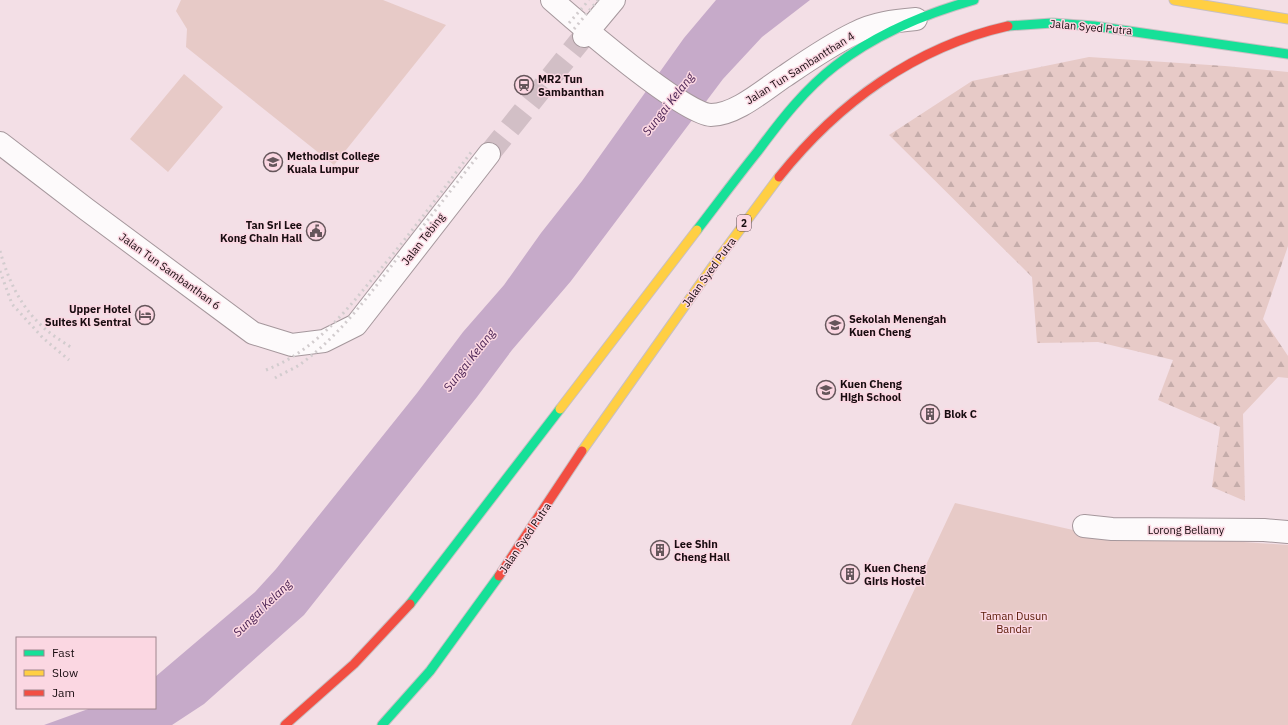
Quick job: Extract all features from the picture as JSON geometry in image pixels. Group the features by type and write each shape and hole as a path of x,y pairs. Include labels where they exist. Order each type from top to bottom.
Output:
{"main road":[{"path":"285,725 326,691 359,660 389,629 416,597 745,167 800,99 836,65 882,36 919,18 974,0"},
{"path":"1174,0 1288,20"},
{"name":"Jalan Syed Putra","path":"382,725 416,688 484,599 607,415 776,180 831,120 874,87 936,51 965,39 989,31 1036,24 1062,23 1136,31 1288,54"}],"street":[{"name":"Jalan Tun Sambantthan 4","path":"552,0 587,33 670,94 694,110 710,115 747,102 785,76 856,32 886,21 919,18"},
{"path":"587,33 614,0"},
{"name":"Jalan Tun Sambanthan 6","path":"0,143 253,333 292,345 324,341 356,325"},
{"name":"Jalan Tebing","path":"356,325 489,154"},
{"name":"Lorong Bellamy","path":"1084,526 1112,529 1264,530 1288,532"}],"green space":[{"path":"181,0 383,0 446,25 334,165 186,47 187,29 176,11"},
{"path":"1089,57 1225,66 1288,72 1288,246 1263,319 1288,356 1288,378 1278,377 1243,414 1245,501 1212,487 1220,427 1158,400 1173,360 1098,342 1037,343 1032,277 889,135 972,81"},
{"path":"184,74 223,107 168,172 130,139"},
{"name":"Taman Dusun Bandar","path":"955,503 1073,530 1288,545 1288,725 851,725"}],"water":[{"name":"Sungai Kelang","path":"716,0 810,0 762,37 723,79 571,281 512,350 477,397 304,615 204,704 172,725 44,725 88,709 156,709 156,676 255,592 276,569 417,393 463,332 504,285 541,233 582,181 684,38"}],"tunnel":[{"path":"489,154 584,36"}],"railway":[{"path":"569,23 589,0"},
{"path":"574,29 598,0"},
{"path":"266,370 298,353 312,343 338,319 399,247 472,151"},
{"path":"420,230 477,157"},
{"path":"0,251 11,282 27,310 45,329 72,348"},
{"path":"275,378 302,363 330,339 354,313 399,256"},
{"path":"0,271 12,304 43,338 69,360"}],"traffic: fast":[{"path":"697,230 785,117 824,75 867,44 901,26 974,0"},
{"path":"1008,26 1052,23 1094,26 1288,54"},
{"path":"410,604 560,409"},
{"path":"382,725 430,671 499,576"}],"traffic: slow":[{"path":"1174,0 1288,19"},
{"path":"582,451 713,266 779,177"},
{"path":"560,409 697,230"}],"traffic: jam":[{"path":"779,177 802,150 827,125 853,102 881,82 910,63 941,48 974,35 1008,26"},
{"path":"499,576 582,451"},
{"path":"285,725 354,664 410,604"}],"place":[{"name":"MR2 Tun Sambanthan","path":"524,85"},
{"name":"Methodist College Kuala Lumpur","path":"273,162"},
{"name":"Tan Sri Lee Kong Chain Hall","path":"316,231"},
{"name":"Upper Hotel Suites Kl Sentral","path":"145,315"},
{"name":"Sekolah Menengah Kuen Cheng","path":"835,325"},
{"name":"Kuen Cheng High School","path":"826,390"},
{"name":"Blok C","path":"930,414"},
{"name":"Lee Shin Cheng Hall","path":"660,550"},
{"name":"Kuen Cheng Girls Hostel","path":"850,574"}]}
